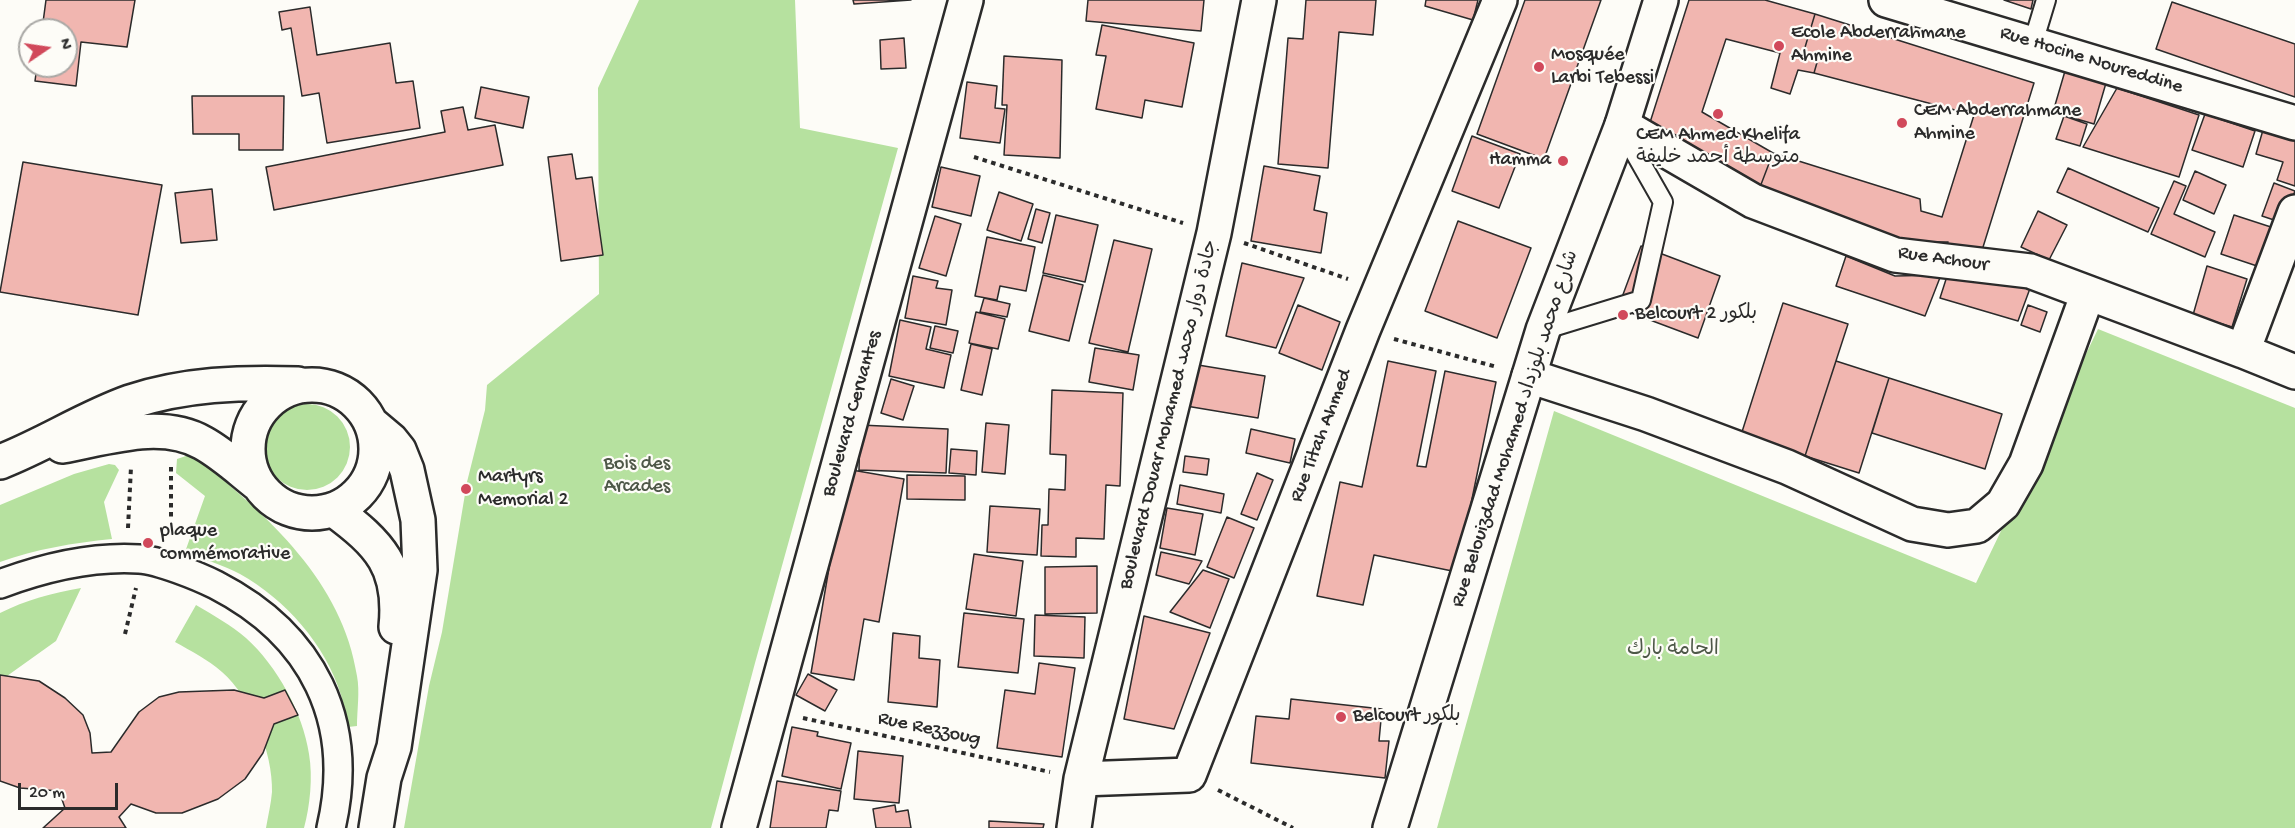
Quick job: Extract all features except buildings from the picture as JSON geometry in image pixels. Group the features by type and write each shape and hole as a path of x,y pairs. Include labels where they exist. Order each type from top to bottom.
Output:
{"street":[{"name":"Boulevard Cervantes","path":"739,828 966,0"},
{"name":"Boulevard Douar Mohamed جادة دوار محمد","path":"1074,828 1081,779 1214,233 1259,0"},
{"name":"Rue Titah Ahmed","path":"1189,775 1363,330 1500,0"},
{"name":"Rue Belouizdad Mohamed شارع محمد بلوزداد","path":"1390,828 1543,330 1621,126 1661,0"},
{"name":"Rue Hocine Noureddine","path":"1886,0 2295,123"},
{"name":"Rue Achour","path":"1621,126 1753,201 1895,255 2030,272 2295,372"},
{"path":"2243,351 2295,212"},
{"path":"1529,376 1646,414 1776,463 1912,524 1948,530 1977,526 2003,504 2026,464 2088,293"},
{"path":"12,458 130,402 218,384 303,384 324,385 345,392 361,406 372,424 377,444 375,465 366,484 352,500 334,510 317,513 301,512 284,507 270,498 259,484 251,468 248,450 250,431 258,414 270,400 285,390 303,384"},
{"path":"372,424 399,450 407,470 418,520 420,570 394,747 384,778 376,828"},
{"path":"12,458 132,433 171,432 184,434 204,443 259,484"},
{"path":"334,510 378,548 388,563 394,579 397,617 382,740 381,763 384,778"},
{"path":"0,584 36,570 101,560 141,559 197,576 237,596 272,623 304,657 322,687 332,720 339,759 331,828"},
{"path":"1081,779 1189,775"}],"lane":[{"path":"2033,43 2046,0"},
{"path":"1543,330 1641,300 1663,202 1621,126"}],"path":[{"path":"974,157 1214,233 1380,290"},
{"path":"1363,330 1529,376"},
{"path":"171,432 171,568"},
{"path":"125,559 132,433"},
{"path":"125,634 137,584"},
{"name":"Rue Rezzoug","path":"770,711 1081,779"},
{"path":"1189,775 1293,828"}],"green space":[{"name":"Bois des Arcades","path":"639,0 795,0 800,128 898,148 711,828 404,828 429,686 442,632 467,482 485,410 487,385 599,294 598,88"},
{"name":"الحامة بارك","path":"2098,329 2295,408 2295,828 1437,828 1554,411 1976,583"},
{"path":"307,404 323,408 337,417 346,431 350,447 346,463 337,477 323,486 307,490 291,486 277,477 268,463 264,447 268,431 277,417 291,408"},
{"path":"189,455 198,459 224,481 275,528 319,581 336,610 349,642 358,682 357,726 348,727 341,695 325,658 302,625 288,610 240,574 185,552 205,496 176,473 177,459"},
{"path":"109,464 115,465 119,470 104,502 112,539 55,547 0,562 0,505 74,474"},
{"path":"81,588 56,641 0,681 0,613 39,598"},
{"path":"196,605 222,620 257,649 278,676 295,707 306,738 311,772 304,828 266,828 272,796 269,760 251,711 233,683 222,672 205,659 175,642"}],"place":[{"name":"Ecole Abderrahmane Ahmine","path":"1779,46"},
{"name":"Mosquée Larbi Tebessi","path":"1539,67"},
{"name":"CEM Ahmed Khelifa متوسطة أحمد خليفة","path":"1718,114"},
{"name":"CEM Abderrahmane Ahmine","path":"1902,123"},
{"name":"Hamma","path":"1563,161"},
{"name":"Belcourt 2 بلكور","path":"1623,315"},
{"name":"Martyrs Memorial 2","path":"466,489"},
{"name":"plaque commémorative","path":"148,543"},
{"name":"Belcourt بلكور","path":"1341,717"}]}
